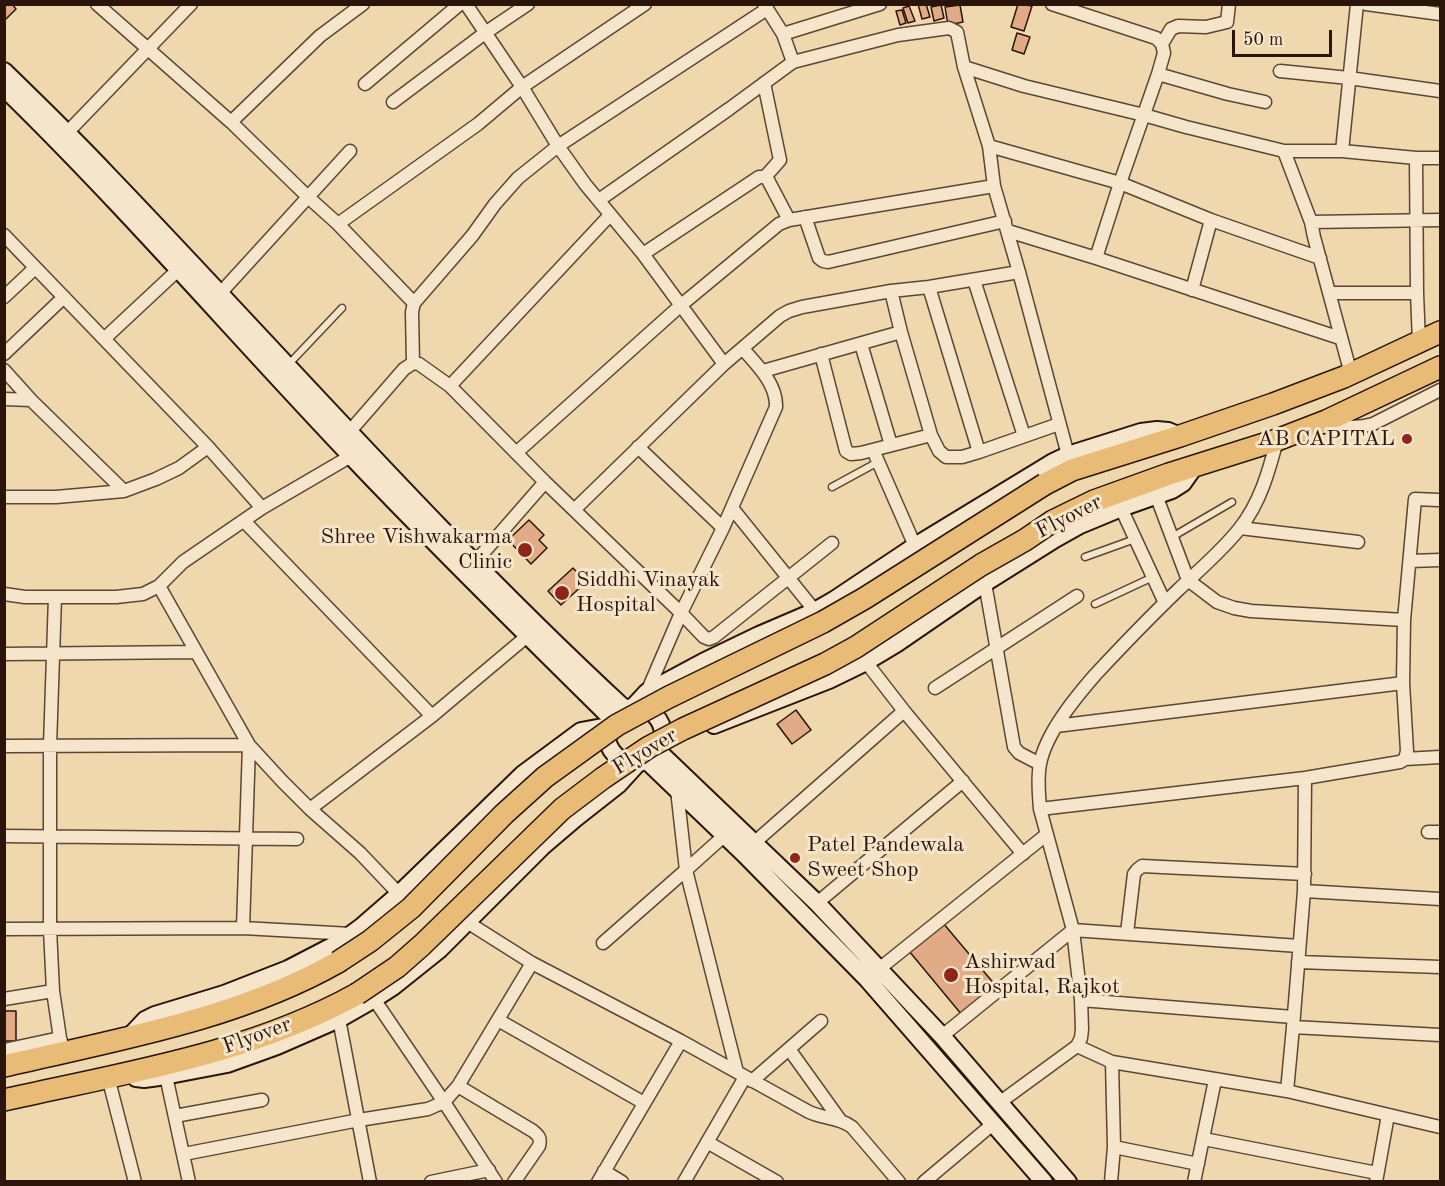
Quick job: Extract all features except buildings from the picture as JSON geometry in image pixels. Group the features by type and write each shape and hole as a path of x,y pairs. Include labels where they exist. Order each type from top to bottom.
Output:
{"highway":[{"name":"Flyover","path":"4,1066 62,1045 129,1037 190,1022 260,998 338,962 370,941 411,908 504,814 545,777 617,725 646,708 840,613 1044,484 1080,467 1274,404 1351,374 1440,332"},
{"name":"Flyover","path":"4,1100 197,1057 270,1033 327,1009 366,996 562,809 649,747 825,664 856,647 1053,520 1094,501 1326,421 1440,367"}],"main road":[{"path":"4,71 179,269 215,298 287,366 344,438 351,456 470,568"},
{"path":"4,88 63,137 344,438 470,568 619,715"},
{"path":"1180,436 1168,431 1142,432 1068,455 1036,471 815,611 759,635 647,692 619,715 607,736 609,745 614,753 629,763 829,680 896,644 985,583 1080,525 1172,490 1182,483 1195,466"},
{"path":"117,1075 144,1079 227,1064 277,1046 339,1019 366,996 416,969 439,950 542,847 651,755 663,740 661,723 650,710 641,707 581,731 523,774 399,894 351,934 288,969 224,994 155,1015 145,1020 129,1037"},
{"path":"651,755 677,790 803,913 942,1036 1068,1182"},
{"path":"651,755 755,842 817,903 1044,1182"}],"street":[{"path":"97,4 231,122 339,224 414,303"},
{"path":"63,137 190,4"},
{"path":"231,122 320,36 363,4"},
{"path":"365,84 460,4"},
{"path":"466,4 522,87 558,146 598,200 643,254 724,364"},
{"path":"393,102 528,4"},
{"path":"339,224 478,124 522,87 645,4"},
{"path":"783,34 880,4"},
{"path":"1052,4 1156,38 1162,44 1164,53 1096,258"},
{"path":"1162,44 1171,29 1178,26 1206,27 1227,22 1229,4"},
{"path":"1342,151 1357,4"},
{"path":"1366,4 1440,14"},
{"path":"413,363 412,312 414,303 472,236 504,192 558,146 765,7 783,34 793,62"},
{"path":"598,200 793,62 898,34 954,29 957,32 964,67 989,146 994,186 1068,455"},
{"path":"964,67 1024,86 1284,151 1342,151 1440,158"},
{"path":"1281,71 1440,91"},
{"path":"1158,74 1265,102"},
{"path":"643,254 754,179 765,177 780,160 764,83"},
{"path":"989,146 1120,183 1211,220 1320,258"},
{"path":"215,298 350,151"},
{"path":"1284,151 1311,222 1351,374"},
{"path":"1416,158 1419,342"},
{"path":"765,177 789,220"},
{"path":"516,453 680,306 779,224 805,217 994,186"},
{"path":"450,386 610,215"},
{"path":"805,217 819,258 823,261 828,262 1006,226 1340,338"},
{"path":"1192,290 1211,220"},
{"path":"1311,222 1440,220"},
{"path":"4,235 208,447 262,508"},
{"path":"4,297 35,268"},
{"path":"104,339 179,269"},
{"path":"574,510 724,364 780,316 789,311 891,291 1019,272"},
{"path":"974,280 1024,436"},
{"path":"929,287 979,452"},
{"path":"891,291 931,435 939,451 946,458 962,457 979,452 1059,424"},
{"path":"1329,292 1417,292"},
{"path":"4,354 64,297"},
{"path":"763,371 901,332"},
{"path":"861,344 891,445"},
{"path":"647,692 776,407 775,394 763,371 743,349"},
{"path":"821,354 846,451 851,454 876,456 891,445 931,435"},
{"path":"344,438 404,369 413,363 418,364 450,386 545,482 704,637 709,639 832,543"},
{"path":"4,370 31,400 124,491"},
{"path":"1326,421 1352,428 1363,427 1440,390"},
{"path":"4,399 31,400"},
{"path":"999,1103 1077,1046 1081,1038 1081,1000 1073,930 1040,809 1038,789 1040,764 1045,748 1056,726 1083,689 1141,626 1240,528 1263,488 1276,440"},
{"path":"4,497 96,495 124,491 179,468 208,447"},
{"path":"638,447 723,528"},
{"path":"4,594 55,597 143,594 159,586 183,562 262,508 351,456"},
{"path":"876,456 915,546"},
{"path":"470,568 545,482"},
{"path":"1156,495 1188,580 1218,602 1251,611 1404,620"},
{"path":"1405,759 1407,750 1403,683 1404,620 1415,498 1438,500"},
{"path":"732,508 815,611"},
{"path":"1121,508 1165,603"},
{"path":"244,521 432,716"},
{"path":"1240,528 1358,542"},
{"path":"1410,561 1440,560"},
{"path":"985,583 1014,747 1019,753 1040,764"},
{"path":"159,586 249,745 399,894"},
{"path":"935,688 1077,596"},
{"path":"4,1050 62,1045 53,991 51,929 50,746 55,597"},
{"path":"310,808 432,716 533,631"},
{"path":"4,654 196,652"},
{"path":"866,662 1023,854"},
{"path":"1056,726 1403,683"},
{"path":"755,842 904,711"},
{"path":"4,746 249,745"},
{"path":"243,928 249,745"},
{"path":"1040,809 1305,778 1400,762 1405,759 1440,757"},
{"path":"1287,1091 1305,874 1305,778"},
{"path":"817,903 963,781"},
{"path":"677,790 686,870 745,1076"},
{"path":"603,943 725,835"},
{"path":"873,974 1046,835"},
{"path":"4,836 297,839"},
{"path":"1127,933 1134,874 1142,866 1305,874"},
{"path":"1304,891 1440,899"},
{"path":"467,922 532,963 681,1041 818,1117 840,1120 852,1127 899,1182"},
{"path":"4,929 243,928 351,934"},
{"path":"942,1036 1073,930 1299,946"},
{"path":"1298,962 1440,968"},
{"path":"184,1154 428,1109 444,1102 458,1086 532,963"},
{"path":"4,999 53,991"},
{"path":"366,996 444,1102 496,1182"},
{"path":"1081,1000 1440,1035"},
{"path":"339,1019 370,1182"},
{"path":"498,1020 644,1103"},
{"path":"684,1182 745,1076 789,1049 821,1022"},
{"path":"622,1182 601,1176 681,1041"},
{"path":"1077,1046 1112,1062 1287,1091 1440,1127"},
{"path":"789,1049 840,1120"},
{"path":"1111,1182 1114,1147 1112,1062"},
{"path":"117,1075 132,1181"},
{"path":"166,1076 189,1182"},
{"path":"1194,1182 1215,1080"},
{"path":"458,1086 533,1131 539,1137 539,1146 514,1182"},
{"path":"175,1116 262,1100"},
{"path":"1204,1138 1377,1177 1388,1115"},
{"path":"924,1182 994,1123"},
{"path":"707,1142 777,1182"},
{"path":"1114,1147 1198,1164"},
{"path":"431,1182 489,1170"}],"lane":[{"path":"287,366 342,308"},
{"path":"832,487 876,456"},
{"path":"1171,537 1232,502"},
{"path":"1085,557 1135,539"},
{"path":"1095,604 1153,577"}],"place":[{"name":"AB CAPITAL","path":"1407,439"},
{"name":"Shree Vishwakarma Clinic","path":"525,550"},
{"name":"Siddhi Vinayak Hospital","path":"562,593"},
{"name":"Patel Pandewala Sweet Shop","path":"795,858"},
{"name":"Ashirwad Hospital, Rajkot","path":"951,975"}]}
